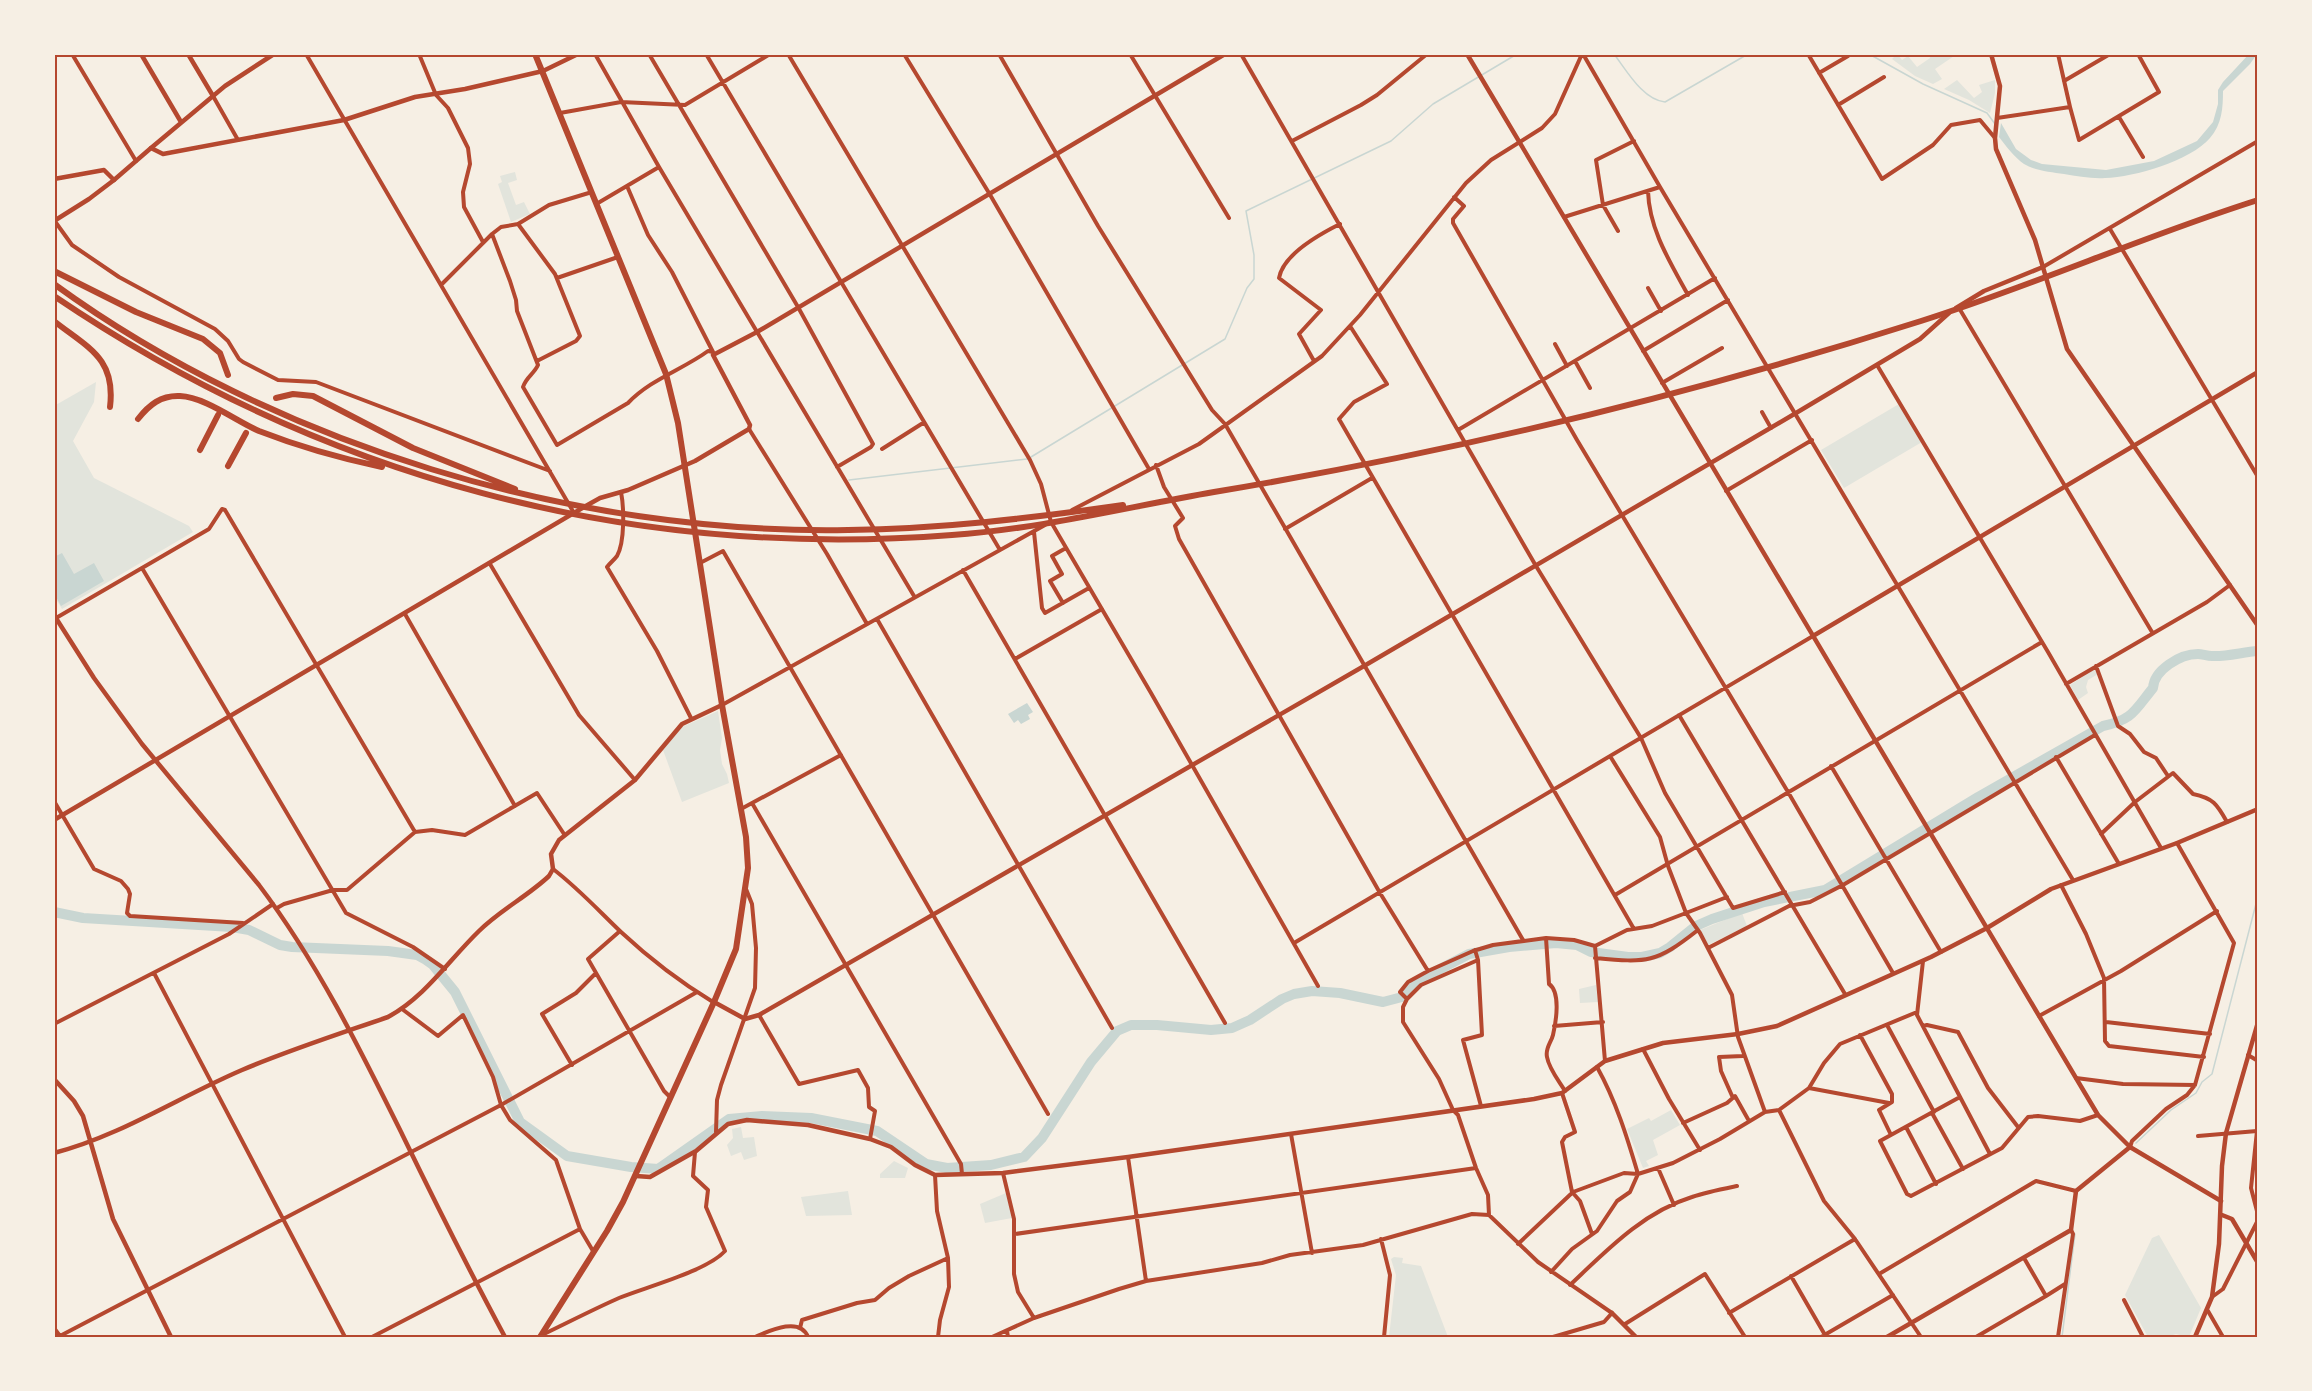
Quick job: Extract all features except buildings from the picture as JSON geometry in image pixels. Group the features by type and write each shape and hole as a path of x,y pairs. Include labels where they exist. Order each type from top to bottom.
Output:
{"highway":[{"path":"535,54 598,203 666,374 685,465 722,705 741,809 748,868 736,949 714,1002 636,1176 607,1231 541,1336"},
{"path":"138,419 156,401 182,396 204,403 256,429 335,458 398,470 495,498 553,511 680,531 781,540 841,540 999,531 1447,449 1630,405 1927,319 2258,200"},
{"path":"54,271 135,312 203,339 220,353 228,375"},
{"path":"54,284 155,348 260,403 352,442 399,458 499,489 554,501 675,521 770,528 848,530 965,524 1189,497"},
{"path":"54,296 137,349 201,384 294,429 398,470"},
{"path":"54,321 101,360 110,379 110,407"},
{"path":"276,398 293,393 313,396 412,448 534,496"},
{"path":"200,450 218,415"},
{"path":"228,466 246,433"}],"street":[{"path":"72,54 136,161"},
{"path":"141,54 181,122"},
{"path":"188,54 238,140"},
{"path":"274,54 213,96 90,199 54,220 72,245 119,277 215,329 228,341 239,359 278,380 316,382 550,471"},
{"path":"306,54 574,513"},
{"path":"419,54 436,95 448,108 468,147 470,165 463,192 464,207 483,242"},
{"path":"151,148 163,154 344,120 400,101 543,71 578,54"},
{"path":"595,54 659,167 915,596"},
{"path":"649,54 798,307 873,444 837,467"},
{"path":"706,54 1000,550"},
{"path":"560,113 621,102 685,105 770,54"},
{"path":"788,54 1030,460 1041,484 1051,522 1318,986"},
{"path":"904,54 989,193 1149,469"},
{"path":"999,54 1098,226 1212,410 1225,424 1523,940"},
{"path":"1130,54 1229,218"},
{"path":"867,624 827,554 749,429 750,425 713,355 757,332 1225,54"},
{"path":"1241,54 1536,566 1641,738 1665,793 1733,908 1785,892"},
{"path":"1292,141 1361,105 1427,54"},
{"path":"1467,54 2098,1115 2130,1147 2221,1201"},
{"path":"1583,54 1555,114 1542,128 1491,160 1454,197 1378,293 1327,351 1199,444 915,596 722,705 682,724 636,780 564,834 554,846 551,854 554,869 670,974 745,1019 759,1015 1277,714 1365,666 1771,428 1920,339 1958,306 1984,291 2043,267 2110,230 2258,141"},
{"path":"1583,54 2073,880"},
{"path":"1808,54 1882,179 1933,145 1951,125 1980,120 1995,138"},
{"path":"1991,54 2000,86 1996,149 2035,240 2067,349 2257,622"},
{"path":"2058,54 2079,140 2159,92 2139,54"},
{"path":"2064,81 2110,54"},
{"path":"1819,73 1848,56"},
{"path":"1838,105 1884,77"},
{"path":"1997,118 2070,107"},
{"path":"2119,117 2143,157"},
{"path":"1618,231 1603,205 1596,160 1634,141"},
{"path":"598,203 659,167"},
{"path":"54,179 104,170 114,180"},
{"path":"492,234 510,281 517,311 538,365 525,380 523,387 557,445 628,403 666,374 694,361 708,351 713,352 672,272 648,235 627,186"},
{"path":"1564,217 1660,187"},
{"path":"441,285 501,227 518,224 549,206 592,191"},
{"path":"1648,191 1648,202 1663,250 1688,295"},
{"path":"1454,197 1464,206 1453,219 1453,223 1622,516 1788,792 1893,974"},
{"path":"518,224 556,278 580,336 537,361"},
{"path":"1314,361 1299,334 1321,310 1279,278 1281,269 1319,234 1340,224"},
{"path":"2110,230 2258,477"},
{"path":"556,278 620,257"},
{"path":"1458,430 1715,278"},
{"path":"1648,288 1661,311"},
{"path":"1643,351 1728,300"},
{"path":"1958,306 2152,632"},
{"path":"1350,326 1388,384 1354,402 1339,419 1634,929"},
{"path":"1555,344 1567,366"},
{"path":"1662,383 1722,348"},
{"path":"1575,362 1590,388"},
{"path":"1877,365 2042,642 2161,848"},
{"path":"1294,943 2258,372"},
{"path":"1762,412 1771,428"},
{"path":"882,449 923,423"},
{"path":"54,820 600,498 621,492 695,461 749,429"},
{"path":"1726,491 1812,440"},
{"path":"1156,465 1164,487 1183,518 1175,526 1179,539 1380,893 1428,971"},
{"path":"1285,529 1372,478"},
{"path":"621,492 624,507 620,545 615,558 607,567 657,651 691,718"},
{"path":"415,832 225,510 222,509 209,529 55,616 94,678 156,761 238,858 275,906 317,971 350,1030 505,1337"},
{"path":"1034,532 1044,613 1089,588"},
{"path":"1063,603 1050,581 1062,574 1052,556 1066,548"},
{"path":"700,563 723,551 1048,1114"},
{"path":"490,564 579,715 636,780"},
{"path":"142,568 346,913 413,947 443,970"},
{"path":"963,570 1225,1023"},
{"path":"2066,684 2207,602 2230,585"},
{"path":"1015,659 1102,609"},
{"path":"405,614 515,806"},
{"path":"877,619 1112,1028"},
{"path":"1615,895 2042,642"},
{"path":"2096,666 2118,726 2130,734 2144,752 2156,758 2168,776"},
{"path":"1679,715 1845,994"},
{"path":"1708,948 1789,906 1810,902 1843,885 2094,735"},
{"path":"741,809 841,755"},
{"path":"1610,756 1660,837 1667,865 1686,913 1698,930 1732,995 1743,1056 1765,1112"},
{"path":"2056,757 2119,864"},
{"path":"1832,766 1941,952"},
{"path":"2101,834 2135,802 2168,776 2176,774 2193,794 2201,794 2214,802 2227,822"},
{"path":"54,1024 229,933 275,906 333,891 347,890 415,832 432,830 465,835 537,793 564,834"},
{"path":"54,801 94,868 121,882 128,889 130,894 127,913 130,916 243,923"},
{"path":"752,803 961,1164 962,1174"},
{"path":"636,1176 650,1177 696,1151 728,1124 747,1120 808,1125 871,1136 891,1147 915,1165 935,1175 1004,1173 1291,1134 1564,1092 1605,1061 1643,1049 1680,1040 1738,1034 1777,1026 1923,961 1987,928 2061,885 2177,843 2258,809"},
{"path":"2058,1337 2073,1234 2071,1230 2076,1191 2130,1147 2132,1142 2166,1109 2187,1095 2196,1085 2234,943 2177,843"},
{"path":"54,1153 92,1142 241,1070 388,1017 402,1009 437,976 479,931 542,882 554,869"},
{"path":"2061,885 2086,934 2104,978 2105,1041 2109,1046 2204,1057"},
{"path":"716,1132 717,1101 721,1085 755,988 757,963 752,904 746,889"},
{"path":"1405,997 1400,992 1408,982 1475,950 1523,940 1546,938 1574,940 1595,946 1627,930 1652,926 1726,897"},
{"path":"2039,1016 2121,970 2217,911"},
{"path":"1595,958 1636,962 1660,957 1673,950 1698,930"},
{"path":"620,931 588,959 664,1091 670,1097"},
{"path":"1546,938 1549,984 1556,992 1554,1026 1547,1048 1547,1056 1549,1065 1564,1092 1575,1132 1562,1140 1573,1192 1580,1201 1592,1234"},
{"path":"1595,946 1605,1061"},
{"path":"1475,950 1478,960 1482,1035 1463,1040 1480,1106"},
{"path":"1478,960 1421,985 1405,997 1402,1022 1439,1079 1453,1110 1458,1115 1488,1195 1489,1215"},
{"path":"1923,961 1917,1012 1990,1154"},
{"path":"154,973 345,1337"},
{"path":"572,1065 542,1014 576,993 596,973"},
{"path":"54,1328 59,1337 501,1105 697,992"},
{"path":"402,1009 438,1036 463,1016 493,1077 501,1105 510,1120 556,1160 580,1229 593,1251"},
{"path":"1518,1244 1573,1192 1624,1173 1638,1174 1685,1158 1765,1112 1779,1110 1809,1088 1824,1063 1840,1044 1917,1012"},
{"path":"759,1015 799,1084 858,1070 868,1088 869,1107 875,1112 871,1136"},
{"path":"1554,1026 1603,1022"},
{"path":"2106,1022 2210,1034"},
{"path":"2195,1337 2212,1297 2222,1215 2222,1166 2226,1133 2258,1022"},
{"path":"1887,1024 1962,1169"},
{"path":"1923,1026 1958,1032 1988,1088 2018,1127"},
{"path":"1860,1035 1892,1094 1893,1099 1879,1112 1891,1135"},
{"path":"1643,1049 1683,1124 1700,1150"},
{"path":"2248,1055 2258,1061"},
{"path":"1733,1098 1721,1071 1719,1057 1743,1056"},
{"path":"1551,1272 1572,1249 1603,1223 1617,1201 1630,1192 1638,1174 1622,1121 1597,1067"},
{"path":"2075,1078 2123,1084 2196,1085"},
{"path":"54,1079 74,1101 83,1116 112,1219 171,1337"},
{"path":"1809,1088 1890,1103"},
{"path":"1683,1124 1735,1096 1749,1121"},
{"path":"1960,1097 1880,1141 1907,1194 1911,1196 1936,1184 2002,1148 2028,1117 2080,1121 2098,1115"},
{"path":"1779,1110 1824,1201 1879,1274 1921,1337"},
{"path":"1906,1127 1936,1184"},
{"path":"2198,1136 2257,1131 2251,1188 2258,1215"},
{"path":"1291,1134 1311,1253"},
{"path":"541,1336 619,1299 702,1265 725,1251 706,1207 708,1190 693,1176 696,1151"},
{"path":"1128,1157 1146,1281"},
{"path":"1015,1234 1476,1168"},
{"path":"1658,1168 1674,1205"},
{"path":"1004,1173 1014,1219 1014,1274 1018,1292 1034,1318"},
{"path":"935,1175 937,1211 948,1258 949,1287 938,1337"},
{"path":"1879,1274 2036,1181 2076,1191"},
{"path":"1570,1285 1642,1222 1690,1197 1737,1186"},
{"path":"992,1337 1034,1318 1146,1281 1363,1245 1472,1214 1489,1215 1551,1272 1612,1313 1636,1337"},
{"path":"2222,1215 2232,1219 2258,1263"},
{"path":"2212,1297 2223,1289 2258,1221"},
{"path":"372,1337 580,1229"},
{"path":"1887,1337 2071,1230"},
{"path":"1381,1239 1390,1275 1384,1337"},
{"path":"1729,1312 1854,1239"},
{"path":"800,1328 802,1320 857,1303 875,1300 909,1276 948,1258"},
{"path":"2024,1258 2046,1296"},
{"path":"1625,1324 1705,1274 1745,1337"},
{"path":"1791,1276 1823,1336 1893,1296"},
{"path":"1976,1337 2066,1284"},
{"path":"2124,1300 2143,1337"},
{"path":"2208,1311 2223,1337"},
{"path":"1553,1337 1604,1322 1612,1313"},
{"path":"755,1337 782,1326 800,1328 807,1333 808,1337"},
{"path":"1007,1331 1008,1337"}],"shaded area":[{"path":"1897,54 1902,60 1908,56 1917,67 1930,58 1929,54 1957,54 1935,69 1942,79 1933,84 1915,76 1892,59"},
{"path":"2249,54 2257,54 2223,91 2219,121 2210,138 2189,154 2146,171 2100,178 2044,171 2024,164 1999,137 2001,123 2016,149 2031,160 2042,164 2106,170 2154,161 2197,141 2213,122 2218,104 2218,90"},
{"path":"1957,80 1974,98 1982,92 1979,85 1995,80 1995,93 1990,113 1969,100 1944,89"},
{"path":"515,172 517,180 508,183 516,205 524,202 530,214 511,222 498,184 502,182 500,176"},
{"path":"96,382 94,402 73,441 94,478 189,526 193,532 62,609 54,596 54,406"},
{"path":"1899,404 1922,442 1844,488 1821,450"},
{"path":"62,553 74,574 94,563 104,581 61,606 54,593 54,557"},
{"path":"2093,670 2098,674 2088,680 2086,687 2088,693 2078,700 2070,685"},
{"path":"1027,703 1033,712 1028,715 1030,719 1021,724 1018,720 1014,723 1008,714"},
{"path":"718,711 722,738 720,750 722,764 729,783 682,802 663,750 682,727"},
{"path":"1742,913 1747,926 1708,945 1700,930"},
{"path":"1596,985 1598,1002 1580,1003 1579,989"},
{"path":"1671,1110 1680,1125 1653,1140 1658,1155 1646,1161 1649,1166 1643,1168 1627,1129 1649,1118 1651,1121"},
{"path":"741,1127 743,1138 754,1137 757,1156 744,1160 741,1152 731,1156 727,1145 733,1138 732,1129"},
{"path":"894,1161 908,1168 905,1178 880,1178 880,1174"},
{"path":"848,1191 852,1215 806,1216 801,1197"},
{"path":"1006,1193 1012,1218 985,1223 980,1204"},
{"path":"2159,1235 2201,1308 2189,1337 2176,1334 2167,1337 2148,1337 2125,1295 2152,1238"},
{"path":"1403,1258 1402,1263 1421,1266 1448,1337 1389,1337 1396,1275 1391,1259"}],"waterway":[{"path":"1031,457 1225,339 1247,288 1254,279 1254,255 1246,211 1391,141 1433,104 1517,54"},
{"path":"1614,54 1643,90 1657,100 1665,102 1748,54"},
{"path":"1869,54 1923,84 1987,113 1995,124"},
{"path":"849,480 1027,459"},
{"path":"54,912 83,918 232,927 249,930 280,945 292,947 388,951 417,955 433,965 455,992 520,1122 567,1156 631,1167 658,1169 729,1119 762,1116 811,1118 877,1131 926,1164 947,1168 991,1165 1024,1157 1042,1138 1091,1062 1117,1031 1131,1025 1211,1030 1232,1028 1250,1020 1282,999 1312,991 1340,993 1383,1002 1402,997 1423,978 1469,954 1509,947 1556,943 1577,945 1591,952 1628,957 1660,953 1696,926 1712,919 1764,902 1825,890 1978,797 2103,726 2121,721 2137,708 2153,688 2154,681 2163,669 2176,660 2198,654 2217,656 2258,651"},
{"path":"2136,1143 2171,1110 2196,1093 2202,1082 2212,1074 2258,896"},
{"path":"2062,1337 2075,1234"}]}
